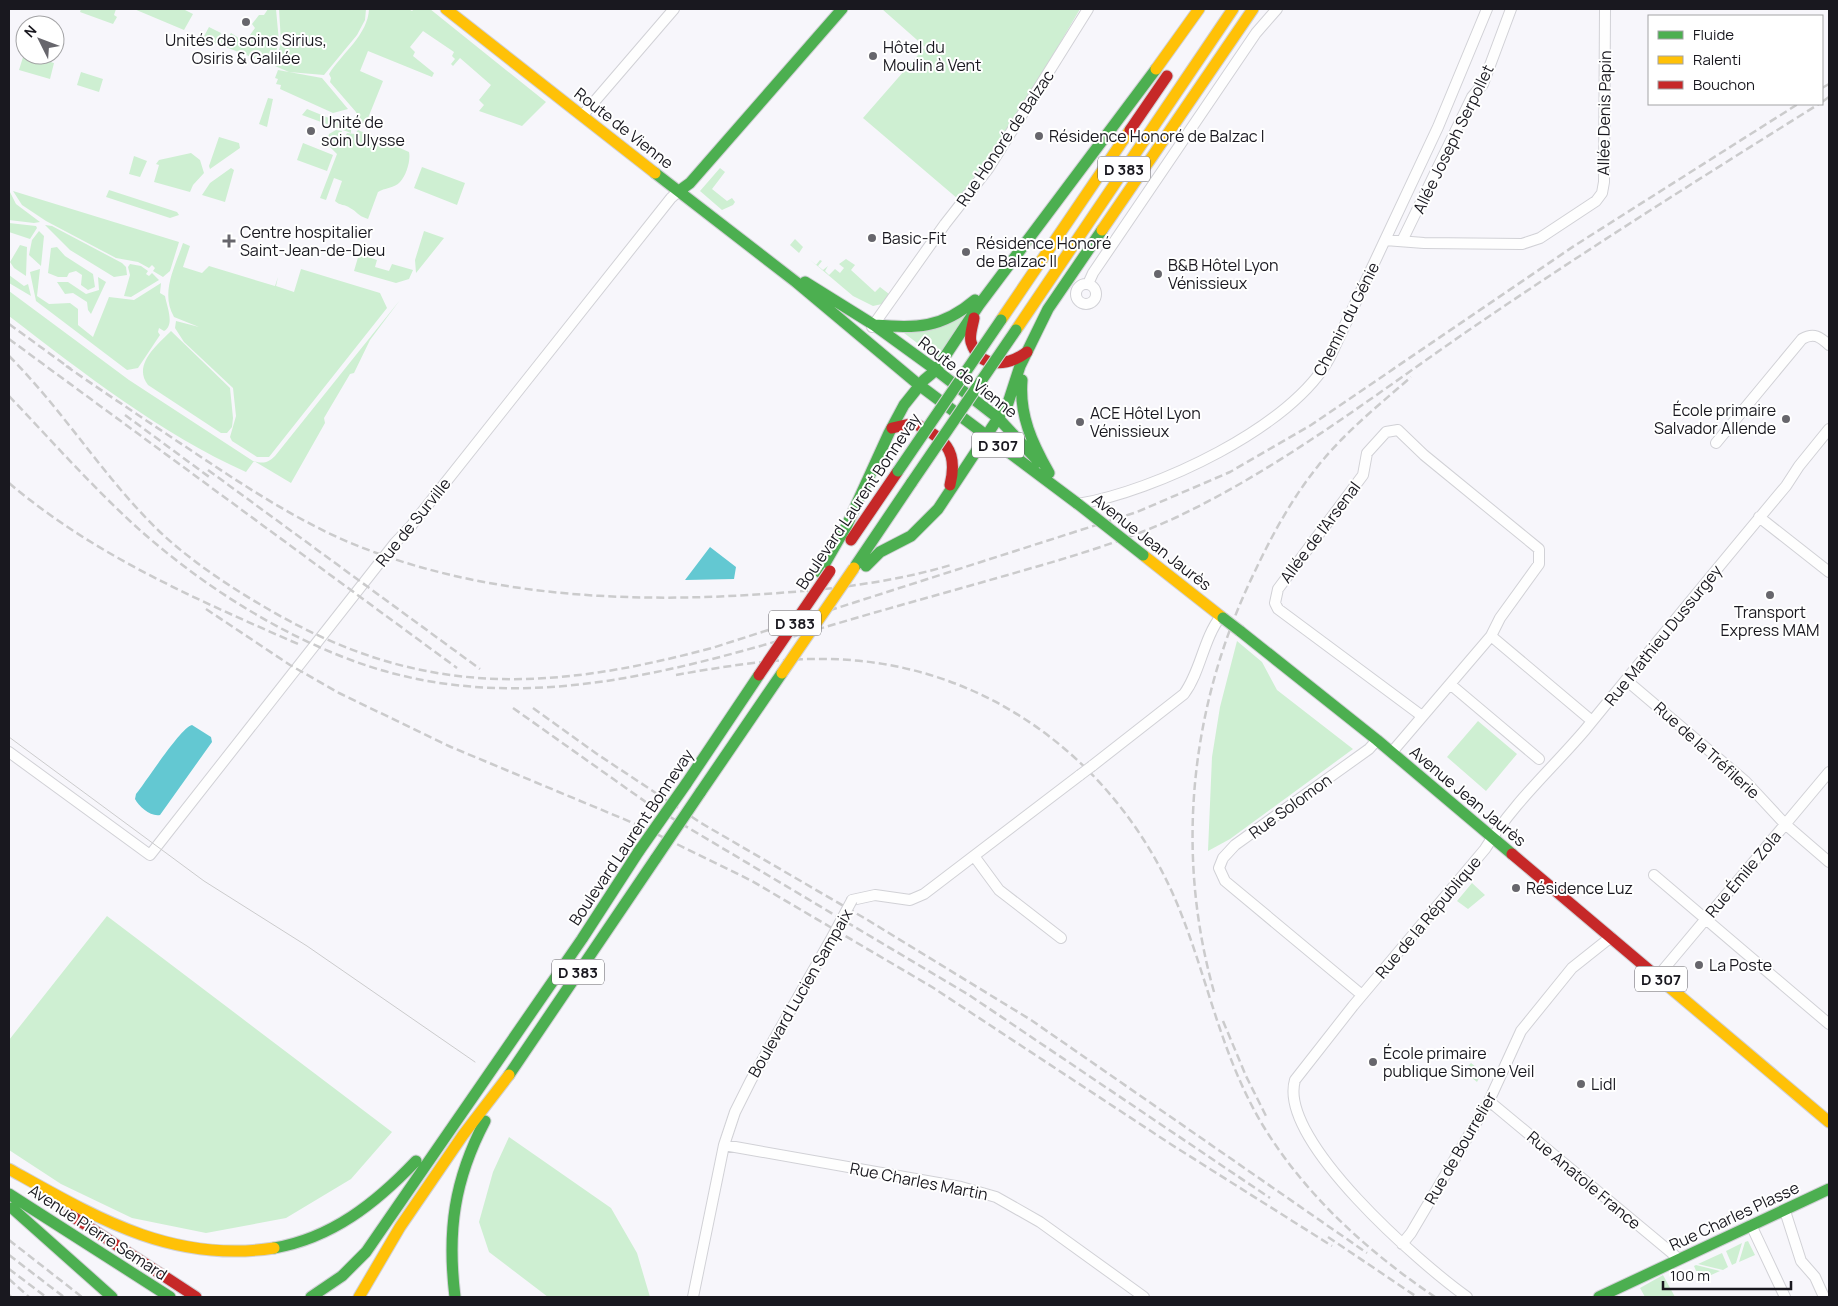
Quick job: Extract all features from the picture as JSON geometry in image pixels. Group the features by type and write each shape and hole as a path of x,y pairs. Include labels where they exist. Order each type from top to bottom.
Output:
{"main road":[{"name":"Route de Vienne","path":"446,9 782,270 919,385 1078,504"},
{"path":"679,191 690,183 842,9"},
{"path":"825,571 904,404 919,385 936,370 979,305 1199,9"},
{"name":"Boulevard Laurent Bonnevay","path":"463,1112 713,744 754,676 825,571 898,471 1213,9"},
{"name":"Boulevard Laurent Bonnevay","path":"500,1086 1233,9"},
{"path":"824,610 841,602 866,566 880,552 911,536 934,514 949,493 1008,403 1038,327 1253,9"},
{"name":"Route de Vienne","path":"782,270 874,325 998,418 1078,504"},
{"path":"874,325 914,328 939,325 967,308 1003,274"},
{"path":"979,305 969,334 972,346 978,355 998,365 1010,363 1027,352"},
{"path":"1027,352 1021,388 1023,416 1032,444 1049,473"},
{"path":"892,428 914,423 929,431 949,448 954,455 955,462 949,493"},
{"name":"Avenue Jean Jaurès","path":"1078,504 1392,752 1829,1122"},
{"path":"455,1297 449,1242 455,1190 465,1160 491,1112 500,1086"},
{"name":"D 383","path":"359,1297 368,1276 401,1226 483,1106 500,1086"},
{"path":"9,1169 104,1220 164,1242 217,1252 243,1253 269,1250 313,1238 336,1228 362,1213 401,1180 463,1112"},
{"name":"D 383","path":"311,1297 342,1276 366,1252 463,1112"},
{"path":"9,1178 196,1297"},
{"name":"Rue Charles Plasse","path":"1599,1297 1829,1189"},
{"name":"Avenue Pierre Semard","path":"9,1194 170,1297"},
{"path":"9,1206 112,1297"}],"street":[{"path":"582,116 674,9"},
{"name":"Rue Honoré de Balzac","path":"865,338 945,224 988,169 1088,9"},
{"path":"1152,74 1191,9"},
{"path":"1038,327 1059,302 1076,295 1079,287 1088,284 1093,273 1190,129 1256,33 1276,9"},
{"name":"Chemin du Génie","path":"1078,504 1122,494 1219,453 1301,396 1322,373 1438,127 1487,9"},
{"name":"Allée Joseph Serpollet","path":"1402,241 1472,97 1483,84 1511,9"},
{"name":"Allée Denis Papin","path":"1385,240 1522,244 1540,238 1596,201 1602,193 1604,182 1605,9"},
{"name":"Rue de Surville","path":"9,752 150,855 395,543 412,526 671,198 679,191"},
{"path":"1076,295 1082,303 1092,302 1096,293 1088,284"},
{"path":"1716,443 1802,339 1810,335 1818,336 1829,346"},
{"name":"Rue Mathieu Dussurgey","path":"1492,837 1536,781 1556,764 1760,518 1829,429"},
{"name":"Allée de l'Arsenal","path":"1392,752 1491,636 1500,618 1539,564 1539,549 1424,455 1398,430 1386,432 1367,453 1362,475 1278,589 1275,603 1278,610 1422,716"},
{"path":"1760,518 1829,572"},
{"name":"Boulevard Lucien Sampaix","path":"692,1297 724,1145 735,1112 852,900 875,895 910,900 924,894 1092,766 1184,694 1191,685 1212,631 1222,617"},
{"path":"1491,636 1592,721"},
{"name":"Rue de la Tréfilerie","path":"1626,680 1745,781 1785,824 1829,862"},
{"path":"1450,684 1539,759"},
{"name":"Rue Solomon","path":"1362,995 1225,880 1220,873 1220,863 1235,845 1369,749 1377,740"},
{"name":"Rue Émile Zola","path":"1658,976 1829,772"},
{"name":"Rue de la République","path":"1467,1297 1402,1244 1366,1209 1340,1180 1300,1121 1293,1099 1294,1084 1298,1074 1492,837"},
{"path":"974,856 999,890 1061,938"},
{"path":"1654,874 1829,1024"},
{"name":"Rue de Bourrelier","path":"1402,1244 1411,1233 1489,1101 1520,1031 1572,968 1611,937"},
{"name":"Rue Anatole France","path":"1489,1101 1679,1259"},
{"name":"Rue Charles Martin","path":"724,1145 961,1187 996,1197 1040,1222 1144,1297"},
{"path":"1786,1210 1801,1261 1815,1277 1824,1297"},
{"path":"1751,1226 1785,1297"}],"green space":[{"path":"81,9 116,9 114,15 117,17 113,24 80,12"},
{"path":"134,9 183,9 193,14 184,30"},
{"path":"268,9 276,9 279,42 272,65 223,46 231,33 245,42 255,28 252,24 259,15 264,15"},
{"path":"279,9 366,9 365,20 357,35 324,75 289,72 275,66 281,42"},
{"path":"369,9 409,9 412,11 414,9 430,9 546,102 522,126 479,111 484,105 479,100 491,85 460,58 453,66 451,64 455,59 452,56 454,52 423,31 410,47 415,52 413,56 434,73 432,77 368,51 360,71 383,81 366,123 360,123 356,112 330,82 329,74 364,27"},
{"path":"882,9 1080,9 1015,120 958,199 863,118 925,47"},
{"path":"209,27 221,33 220,35 225,38 220,45 203,38"},
{"path":"21,65 54,65 50,79 19,70"},
{"path":"278,70 322,78 348,109 333,113 280,89 281,85 276,84 278,79 275,78"},
{"path":"81,72 103,79 99,92 77,85"},
{"path":"268,98 273,99 267,127 259,124"},
{"path":"307,109 351,127 351,133 302,115"},
{"path":"336,130 342,131 340,137 344,139 347,133 355,134 358,130 409,152 409,163 402,179 395,186 378,192 368,219 353,209 335,201 342,181 334,178 326,200 320,198 337,154 326,143 329,134"},
{"path":"219,137 239,143 240,148 210,169 209,166"},
{"path":"303,143 333,155 327,171 297,160"},
{"path":"191,153 200,160 204,173 193,185 190,192 154,182 159,165 156,164 159,160"},
{"path":"134,156 147,161 140,177 129,174"},
{"path":"422,167 465,183 457,205 414,188"},
{"path":"231,168 234,170 225,202 202,195 210,183"},
{"path":"720,168 725,172 712,189 727,201 732,198 735,202 733,205 722,210 700,191"},
{"path":"9,190 16,204 40,222 9,220"},
{"path":"109,190 177,212 179,215 170,218 106,197"},
{"path":"13,191 179,242 170,271 163,277 153,271 155,268 152,265 149,268 138,262 116,258 46,221 22,205"},
{"path":"9,223 36,226 37,228 30,239 9,232"},
{"path":"45,225 52,226 122,263 126,267 127,275 114,277 70,250"},
{"path":"39,231 44,236 41,266 29,255 32,240"},
{"path":"424,231 444,238 416,273 415,260"},
{"path":"795,239 803,247 799,253 790,245"},
{"path":"183,243 190,246 183,267 202,273 209,266 275,286 278,277 276,286 294,292 301,269 380,293 387,308 269,457 257,457 232,441 230,437 236,416 233,388 184,342 175,328 176,321 199,327 174,317 168,299 170,280"},
{"path":"20,245 27,247 26,276 14,268 10,262"},
{"path":"57,247 65,256 93,274 95,287 88,290 81,285 82,275 76,271 69,273 67,277 58,277 48,273 51,248"},
{"path":"359,254 377,260 375,267 389,271 392,264 413,270 409,279 396,283 354,271"},
{"path":"846,259 855,265 851,270 875,292 880,287 889,294 882,304 873,306 853,296 816,265 820,260 822,261 818,266 823,270 828,266 825,271 829,275 835,269 840,273 844,268 839,264"},
{"path":"130,264 141,266 148,271 146,274 149,276 152,273 159,280 131,297 124,296 130,275 128,267"},
{"path":"40,269 37,296 49,304 70,303 78,309 78,325 93,337 109,297 134,300 161,283 160,293 165,296 170,320 169,325 164,331 159,328 158,332 160,335 138,368 127,370 36,301 30,272"},
{"path":"9,275 24,286 28,284 31,296 9,283"},
{"path":"98,277 106,282 91,314 88,310 87,302 73,293 65,294 57,282 68,282 86,294 99,290"},
{"path":"9,291 129,380 254,461 246,472 214,457 153,421 94,380 9,316"},
{"path":"400,300 370,340 354,373 350,374 324,418 325,423 291,483 255,461 265,462 275,456"},
{"path":"965,316 950,348 950,368 904,333"},
{"path":"171,331 230,388 233,418 232,427 227,433 221,433 148,385 143,370 145,363 149,355"},
{"path":"1237,641 1262,662 1277,690 1353,749 1230,839 1208,851 1212,757 1220,707"},
{"path":"1478,721 1517,754 1486,791 1447,757"},
{"path":"1472,883 1485,895 1468,909 1457,901"},
{"path":"107,916 392,1132 351,1179 286,1218 206,1233 132,1218 61,1184 9,1150 9,1040"},
{"path":"1471,1063 1482,1072 1477,1082 1464,1071"},
{"path":"509,1137 611,1208 637,1253 650,1297 548,1297 489,1252 479,1222 493,1172"},
{"path":"1748,1241 1755,1255 1739,1262 1745,1242"},
{"path":"1742,1243 1736,1263 1732,1265 1726,1251"},
{"path":"1722,1253 1728,1267 1723,1270 1698,1264"},
{"path":"1694,1266 1720,1271 1700,1280"},
{"path":"1663,1275 1675,1297 1645,1297 1640,1288"}],"water":[{"path":"710,547 736,567 734,579 685,580"},
{"path":"192,725 211,737 212,742 160,815 149,813 137,802 135,799 136,794 180,735"}],"tram line":[{"path":"9,737 204,881 307,946 475,1062"}],"railway":[{"path":"1823,87 1829,84"},
{"path":"1823,101 1829,97"},
{"path":"9,356 48,399 121,489 160,532 212,574 268,609 324,638 378,659 432,672 485,678 539,678 594,673 652,663 712,648 1137,512 1230,472 1311,425 1574,246 1796,105"},
{"path":"9,396 99,491 156,544 212,587 273,624 304,640 368,666 424,680 480,687 536,688 592,683 647,674 757,647 1074,556 1116,542 1177,517 1254,476 1291,453 1558,270 1817,105"},
{"path":"9,324 71,369"},
{"path":"9,339 457,668"},
{"path":"66,366 228,475 301,519 339,538 389,557 441,573 494,584 548,592 656,598 710,597 835,588 905,577 951,565"},
{"path":"1214,992 1202,938 1195,885 1193,831 1196,777 1204,723 1216,671 1234,619 1256,569 1276,529 1300,490 1339,442 1411,377"},
{"path":"125,415 212,479"},
{"path":"208,470 480,669"},
{"path":"9,483 76,533 111,554 184,593 298,644"},
{"path":"206,609 290,665 339,693 451,747 638,825 752,881 932,987 1172,1145 1332,1246"},
{"path":"676,675 751,663 802,659 852,660 877,663 927,674 974,691 1017,714 1058,743 1094,776 1126,814 1154,856 1176,901 1187,929 1235,1069 1247,1097 1279,1150 1298,1175 1339,1220 1385,1261 1435,1297"},
{"path":"513,708 650,805 969,995 1270,1198"},
{"path":"533,708 597,754 701,823 866,919 1031,1020 1367,1253"},
{"path":"1223,1021 1246,1076 1266,1116"},
{"path":"1328,1237 1417,1297"},
{"path":"9,1240 82,1297"},
{"path":"9,1255 64,1297"},
{"path":"9,1269 46,1297"},
{"path":"9,1279 29,1297"}],"traffic: fast":[{"path":"679,191 690,183 842,9"},
{"path":"820,572 847,525 889,433 904,405 924,380 936,370 979,305 1156,69"},
{"path":"655,173 796,282 919,385"},
{"path":"866,566 880,552 911,536 938,509 1008,403 1020,366 1048,309 1102,230"},
{"path":"805,282 874,325 936,370"},
{"path":"874,325 916,326 928,324 951,317 975,300"},
{"path":"898,471 1001,320"},
{"path":"912,482 1016,330"},
{"path":"936,370 998,418 1039,462"},
{"path":"1022,380 1023,405 1028,428 1037,451 1049,473"},
{"path":"919,385 1078,504"},
{"path":"856,565 912,482"},
{"path":"1078,504 1143,555"},
{"path":"1223,618 1240,631"},
{"path":"1240,631 1377,740 1512,854"},
{"path":"700,793 782,673"},
{"path":"686,784 759,675"},
{"path":"639,851 686,784"},
{"path":"656,858 700,793"},
{"path":"311,1297 342,1276 366,1252 582,939 639,851"},
{"path":"509,1075 656,858"},
{"path":"455,1297 452,1250 455,1206 466,1164 485,1121"},
{"path":"274,1248 315,1236 352,1216 385,1191 416,1161"},
{"path":"1599,1297 1829,1189"},
{"path":"9,1194 170,1297"},
{"path":"12,1208 112,1297"}],"traffic: slow":[{"path":"446,9 655,173"},
{"path":"1156,69 1199,9"},
{"path":"1016,330 1233,9"},
{"path":"1102,230 1253,9"},
{"path":"1001,320 1130,130"},
{"path":"1143,555 1223,618"},
{"path":"782,673 854,568"},
{"path":"1668,986 1829,1122"},
{"path":"359,1297 400,1227 463,1135 509,1075"},
{"path":"9,1169 72,1204 104,1219 168,1243 202,1249 237,1251 274,1248"}],"traffic: jam":[{"path":"1130,130 1167,76"},
{"path":"974,318 971,342 975,351 981,357 995,363 1012,360 1027,352"},
{"path":"892,428 914,423 941,440 947,446 952,462 950,485"},
{"path":"851,540 898,471"},
{"path":"759,675 830,571"},
{"path":"1512,854 1668,986"},
{"path":"69,1214 196,1297"}],"place":[{"name":"Unités de soins Sirius, Osiris & Galilée","path":"246,22"},
{"name":"Hôtel du Moulin à Vent","path":"873,56"},
{"name":"Unité de soin Ulysse","path":"311,131"},
{"name":"Résidence Honoré de Balzac I","path":"1039,136"},
{"name":"Basic-Fit","path":"872,238"},
{"name":"Centre hospitalier Saint-Jean-de-Dieu","path":"229,241"},
{"name":"Résidence Honoré de Balzac II","path":"966,252"},
{"name":"B&B Hôtel Lyon Vénissieux","path":"1158,274"},
{"name":"École primaire Salvador Allende","path":"1786,419"},
{"name":"ACE Hôtel Lyon Vénissieux","path":"1080,422"},
{"name":"Transport Express MAM","path":"1770,595"},
{"name":"Résidence Luz","path":"1516,888"},
{"name":"La Poste","path":"1699,965"},
{"name":"École primaire publique Simone Veil","path":"1373,1062"},
{"name":"Lidl","path":"1581,1084"}]}
